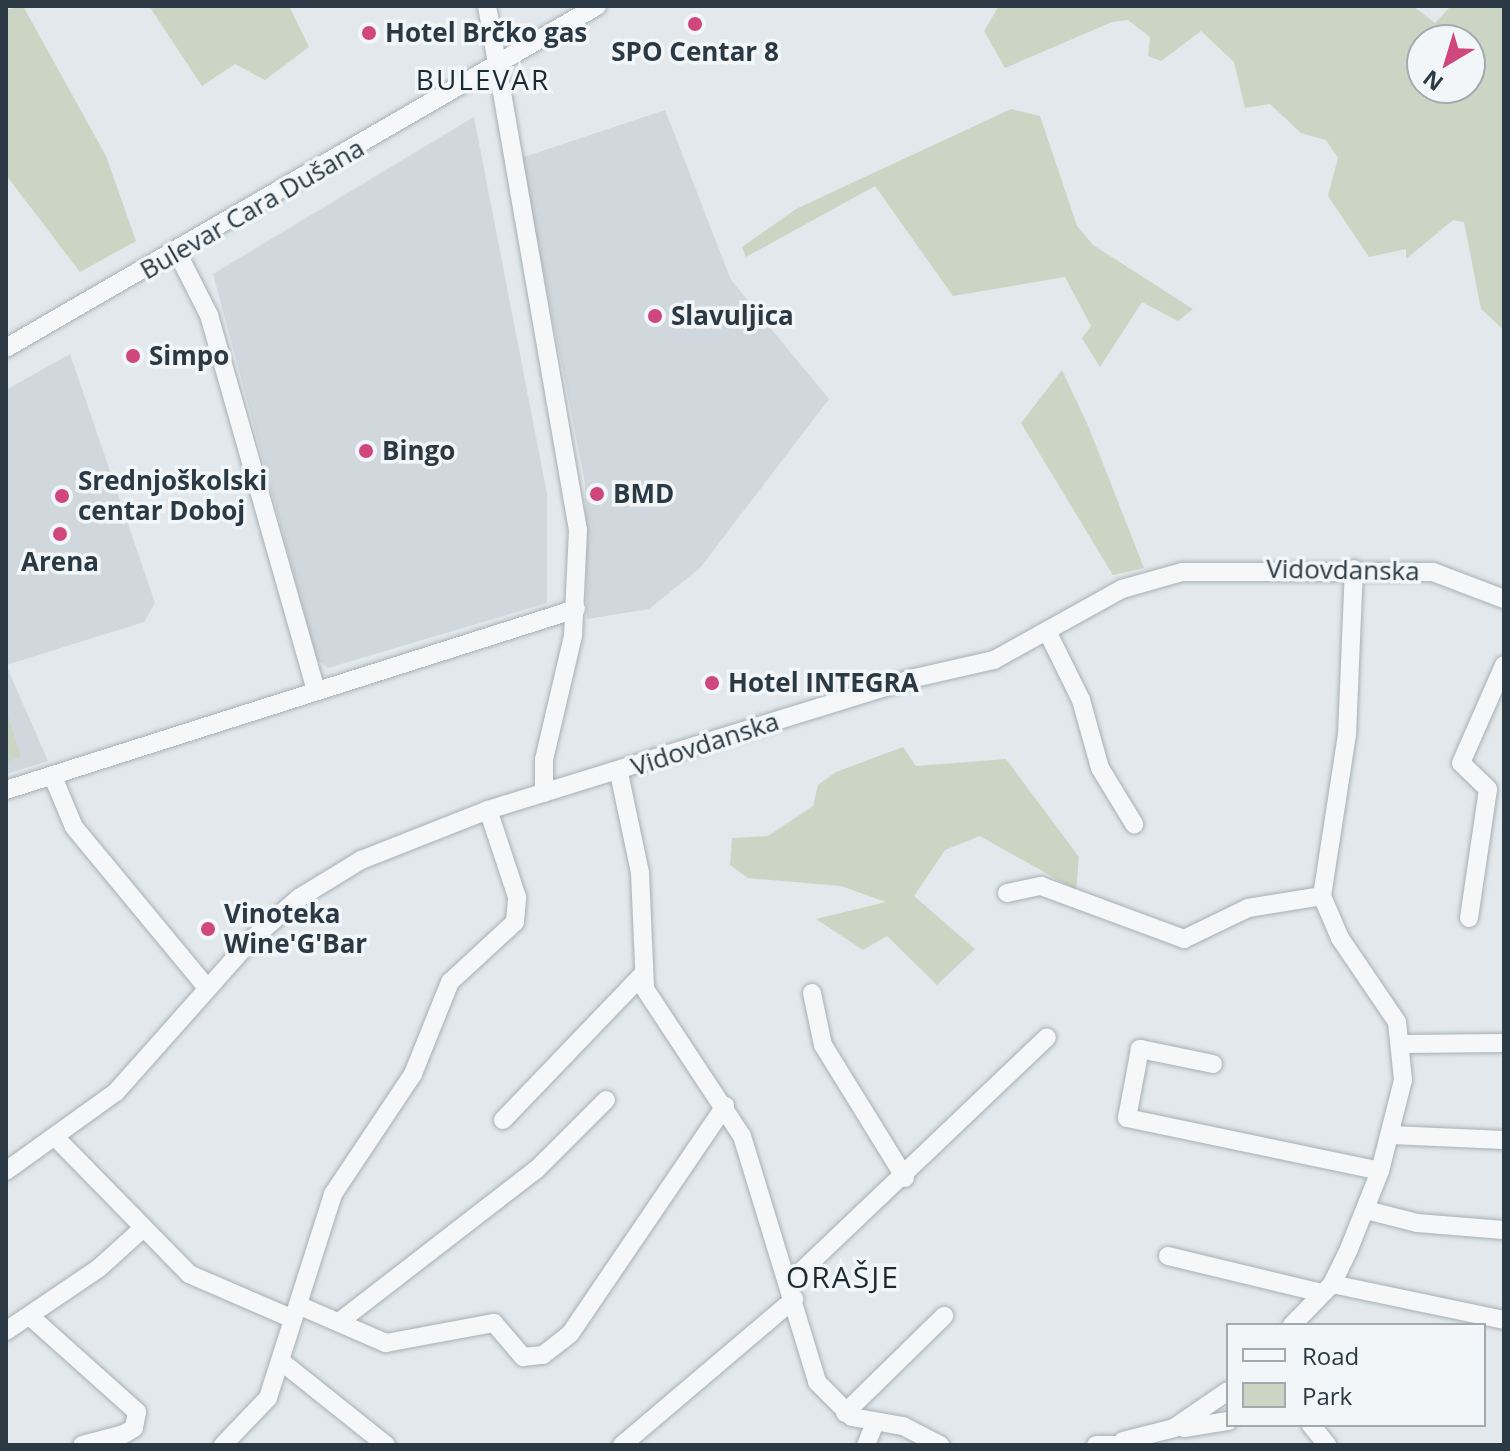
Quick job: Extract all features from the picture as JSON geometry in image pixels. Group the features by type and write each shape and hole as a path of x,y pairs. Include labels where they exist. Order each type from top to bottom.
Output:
{"street":[{"path":"487,6 573,479 576,609 544,760 544,793"},
{"name":"Bulevar Cara Dušana","path":"6,348 497,69 597,6"},
{"path":"177,252 209,315 315,686"},
{"path":"1294,1323 1327,1289 1366,1210 1391,1135 1403,1044 1322,896 1347,735 1354,569"},
{"name":"Vidovdanska","path":"6,1171 57,1139 116,1092 251,940 337,872 488,810 619,773 910,679 975,667 1048,633 1122,589 1182,572 1354,569 1433,572 1504,599"},
{"path":"6,790 53,777 315,686 576,609"},
{"path":"1048,633 1081,700 1100,768 1134,824"},
{"path":"1469,918 1488,789 1461,763 1504,665"},
{"path":"619,773 643,893 642,975 657,1016 725,1106 742,1136 792,1291 817,1382 845,1413 874,1425 903,1426 940,1445"},
{"path":"53,777 74,827 207,988"},
{"path":"223,1445 268,1398 282,1362 333,1194 413,1074 450,982 515,922 517,897 488,810"},
{"path":"1007,893 1041,886 1184,939 1248,908 1322,896"},
{"path":"503,1120 642,975"},
{"path":"812,993 823,1045 905,1178"},
{"path":"622,1445 792,1291 1047,1037"},
{"path":"1403,1044 1504,1043"},
{"path":"1213,1064 1140,1049 1127,1118 1380,1171"},
{"path":"339,1322 536,1170 606,1100"},
{"path":"57,1139 141,1230 203,1283 339,1322 386,1343 489,1322 523,1357 543,1355 570,1334 725,1106"},
{"path":"1391,1135 1504,1140"},
{"path":"1366,1210 1417,1223 1504,1230"},
{"path":"6,1331 32,1318 141,1230"},
{"path":"1168,1256 1327,1289 1504,1320"},
{"path":"845,1413 944,1316"},
{"path":"32,1318 137,1412 134,1428 82,1445"},
{"path":"282,1362 386,1445"},
{"path":"1174,1428 1226,1392"},
{"path":"1096,1445 1123,1443 1174,1428 1226,1421"},
{"path":"866,1445 874,1425"},
{"path":"1313,1427 1327,1445"}],"shaded area":[{"path":"665,110 731,280 829,399 700,568 649,609 587,619 585,483 521,158"},
{"path":"474,117 547,494 547,603 328,668 317,660 213,274"},
{"name":"Srednjoškolski centar Doboj","path":"70,354 155,603 144,622 6,665 6,390"},
{"path":"6,665 48,761 6,774"}],"green space":[{"path":"23,6 106,156 136,241 80,272 6,175 6,10"},
{"path":"149,6 289,6 309,47 265,80 235,64 202,86"},
{"path":"999,6 1413,6 1435,23 1451,6 1504,6 1504,330 1481,309 1464,222 1453,220 1406,259 1406,249 1369,257 1328,196 1338,158 1326,140 1301,133 1270,104 1245,108 1234,62 1201,31 1161,61 1148,56 1150,37 1128,20 1112,22 1005,68 984,31"},
{"path":"1011,109 1040,116 1077,226 1093,245 1193,309 1178,321 1142,302 1100,367 1082,338 1091,326 1065,277 953,296 875,186 746,257 742,247 796,209"},
{"path":"1062,370 1089,428 1144,568 1113,575 1021,423"},
{"path":"6,710 21,757 6,762"},
{"path":"903,747 916,766 1006,759 1079,857 1076,890 980,836 945,850 914,896 975,949 937,985 887,936 863,950 816,919 886,902 841,886 748,878 730,865 732,838 768,836 813,806 818,785 836,772"}],"place":[{"name":"SPO Centar 8","path":"695,24"},
{"name":"Hotel Brčko gas","path":"369,33"},
{"name":"Slavuljica","path":"655,316"},
{"name":"Simpo","path":"133,356"},
{"name":"Bingo","path":"366,451"},
{"name":"BMD","path":"597,494"},
{"name":"Srednjoškolski centar Doboj","path":"62,496"},
{"name":"Arena","path":"60,534"},
{"name":"Hotel INTEGRA","path":"712,683"},
{"name":"Vinoteka Wine'G'Bar","path":"208,929"}],"district":[{"name":"BULEVAR","path":"483,79"},
{"name":"ORAŠJE","path":"843,1277"}]}
